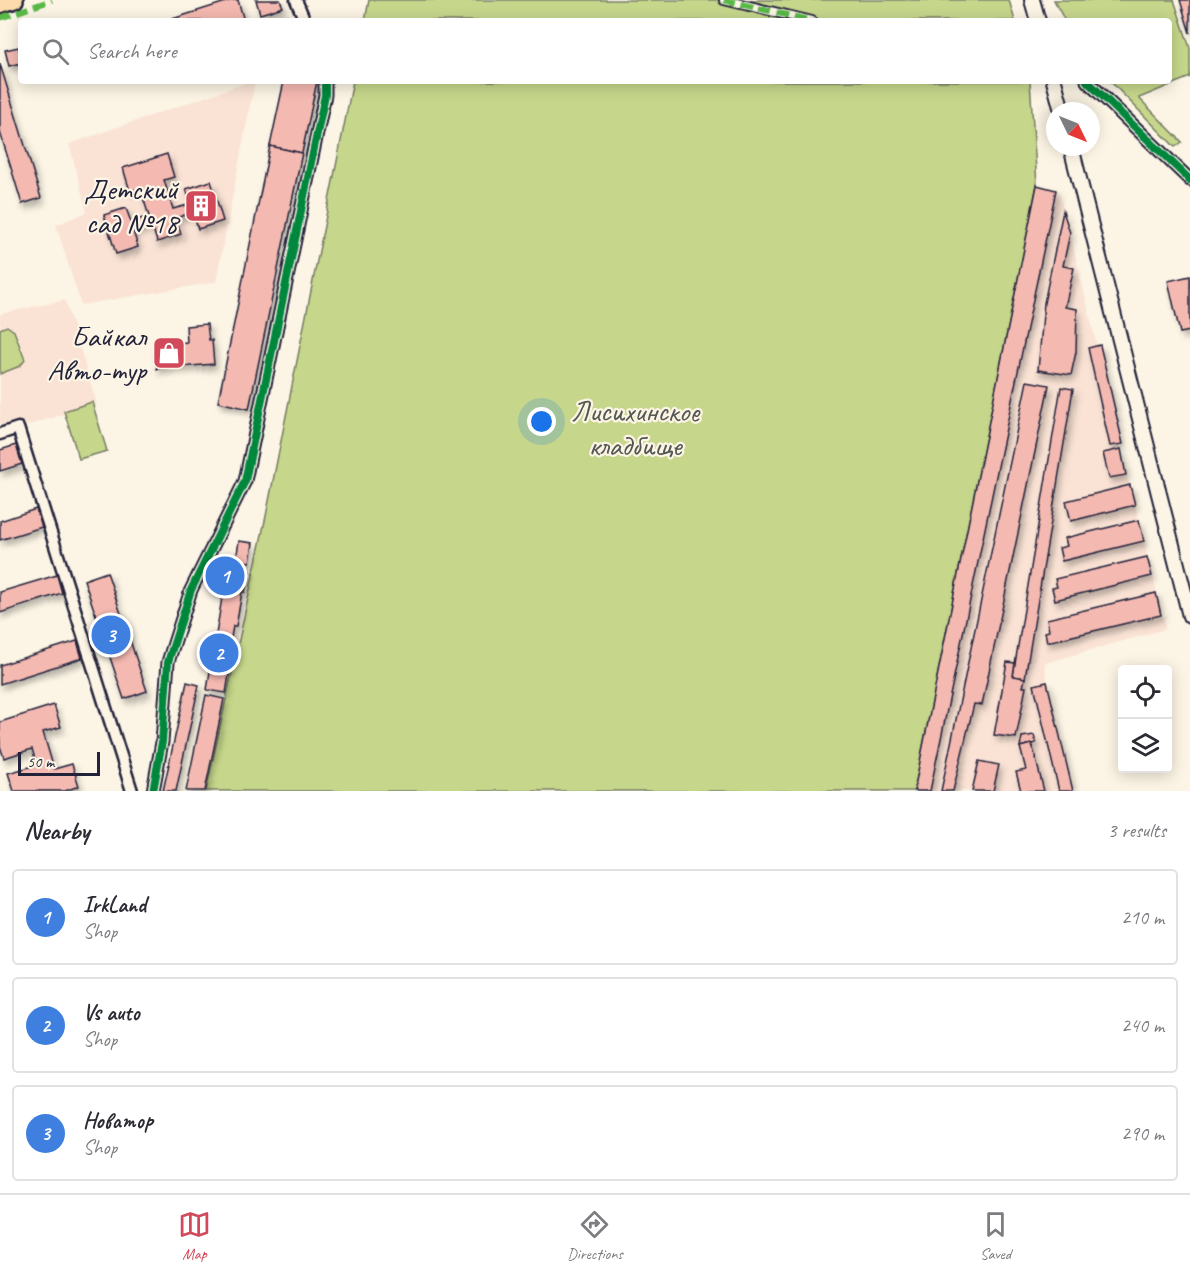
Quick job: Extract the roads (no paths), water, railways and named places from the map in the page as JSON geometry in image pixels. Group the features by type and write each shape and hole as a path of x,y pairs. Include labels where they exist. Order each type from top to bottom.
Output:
{"main road":[{"path":"0,5 15,0"},
{"path":"1032,0 1037,18"},
{"path":"1055,84 1060,102"},
{"path":"1073,156 1190,616"}],"street":[{"path":"296,0 303,18"},
{"path":"726,0 800,18"},
{"path":"153,791 162,742 168,662 191,590 245,481 326,94 325,84"},
{"path":"1090,84 1190,180"},
{"path":"0,434 18,428 132,791"}],"place":[{"name":"Детский сад №18","path":"201,206"},
{"name":"Байкал Авто-тур","path":"169,353"},
{"name":"IrkLand","path":"225,576"},
{"name":"Новатор","path":"111,635"},
{"name":"Vs auto","path":"219,653"}],"park label":[{"name":"Лисихинское кладбище","path":"635,428"}]}
